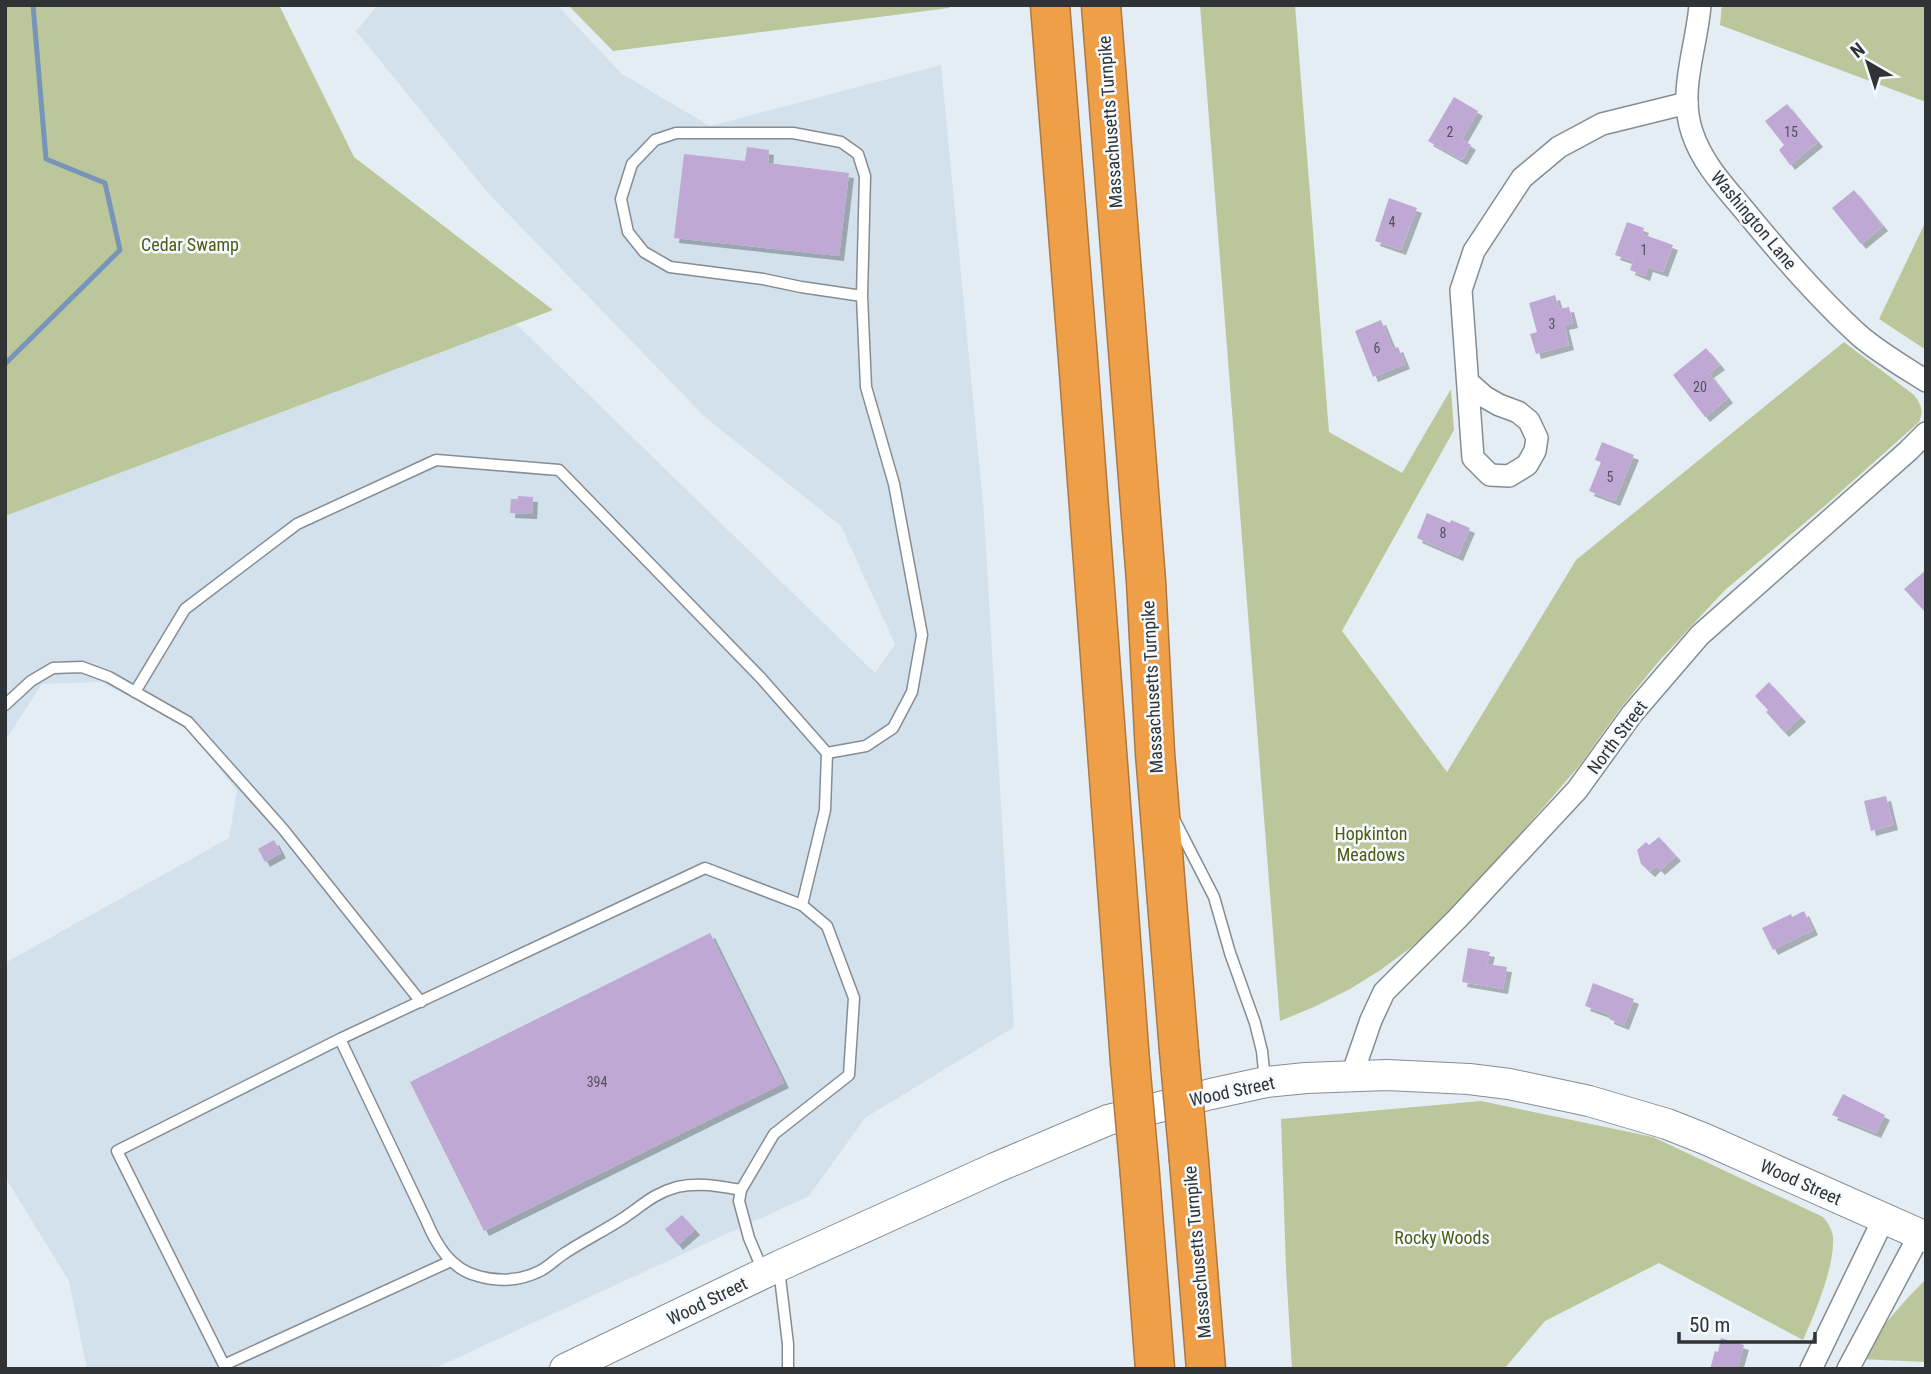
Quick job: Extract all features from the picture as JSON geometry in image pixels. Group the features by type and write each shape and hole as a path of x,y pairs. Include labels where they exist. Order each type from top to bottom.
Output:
{"highway":[{"path":"1049,5 1129,1062 1155,1369"},
{"name":"Massachusetts Turnpike","path":"1101,5 1146,581 1158,788 1206,1369"}],"main road":[{"name":"Wood Street","path":"565,1369 771,1270 1108,1120 1266,1082 1352,1075 1469,1079 1509,1084 1589,1101 1704,1139 1923,1236"}],"street":[{"name":"Washington Lane","path":"1700,5 1687,103 1691,130 1707,165 1815,292 1862,338 1926,381"},
{"path":"1468,382 1461,290 1474,251 1522,178 1559,147 1602,124 1687,103"},
{"name":"North Street","path":"1352,1075 1384,992 1458,918 1577,790 1632,714 1700,635 1926,433"},
{"path":"1811,1369 1884,1218"},
{"path":"1848,1369 1923,1236"}],"lane":[{"path":"827,753 866,746 893,728 912,692 922,635 894,484 866,387 862,296 865,176 858,154 841,142 793,133 676,133 655,140 632,164 621,199 628,232 644,252 670,267 862,296"},
{"path":"135,692 185,609 297,524 436,460 559,470 752,668 827,753 825,810 802,905"},
{"path":"5,705 31,681 53,668 82,667 109,677 188,722 282,828 421,1002"},
{"path":"1158,788 1214,897 1230,953 1255,1023 1266,1082"},
{"path":"451,1261 224,1365 117,1151 340,1040 705,867 802,905 827,926 854,998 849,1075 774,1134 741,1190 739,1201 749,1238 771,1270 788,1344 788,1369"},
{"path":"340,1040 435,1242 451,1261 471,1274 494,1280 518,1279 541,1270 624,1218 649,1198 678,1187 710,1184 741,1190"}],"shaded area":[{"path":"378,5 557,5 622,74 710,126 941,65 984,514 1014,1027 865,1118 809,1196 433,1369 87,1369 69,1281 5,1177 5,963 229,838 237,791 186,726 101,682 42,684 5,741 5,516 516,324 875,673 895,644 841,526 705,417 488,193 356,31"}],"green space":[{"name":"Cedar Swamp","path":"5,5 279,5 354,157 553,310 5,516"},
{"path":"568,5 949,5 949,8 613,51"},
{"name":"Hopkinton Meadows","path":"1200,5 1295,5 1329,432 1402,473 1451,389 1454,430 1342,631 1447,772 1576,560 1844,342 1914,395 1921,411 1919,422 1725,590 1659,661 1579,766 1442,922 1382,969 1350,989 1280,1021"},
{"path":"1722,5 1926,5 1926,102 1720,25"},
{"path":"1926,221 1926,350 1879,319"},
{"name":"Rocky Woods","path":"1481,1101 1653,1137 1823,1217 1832,1234 1831,1262 1803,1340 1659,1263 1545,1321 1504,1369 1292,1369 1281,1119"},
{"path":"1926,1279 1926,1362 1860,1359 1891,1317"}],"building":[{"path":"1454,97 1478,111 1462,139 1471,145 1462,160 1428,141"},
{"path":"1787,104 1818,142 1790,165 1779,150 1784,145 1765,121"},
{"path":"747,147 769,150 768,163 849,173 839,256 674,238 684,154 745,161"},
{"path":"1854,190 1883,226 1861,244 1832,208"},
{"path":"1389,198 1417,208 1401,250 1375,241"},
{"path":"1627,222 1644,228 1642,234 1673,245 1663,272 1648,267 1645,276 1630,270 1633,261 1615,255"},
{"path":"1555,295 1559,309 1569,307 1573,323 1564,325 1569,345 1536,354 1530,334 1537,332 1529,303"},
{"path":"1381,320 1393,349 1398,347 1405,364 1373,377 1355,331"},
{"path":"1706,348 1720,365 1709,373 1728,398 1705,417 1673,375"},
{"path":"1602,442 1634,455 1615,501 1589,491 1601,462 1595,460"},
{"path":"518,496 533,497 532,514 510,513 511,499 518,499"},
{"path":"1427,513 1470,528 1458,556 1417,538"},
{"path":"1926,570 1926,613 1904,589"},
{"path":"1769,682 1801,717 1784,732 1755,696"},
{"path":"1886,796 1893,825 1871,831 1864,801"},
{"path":"1659,837 1676,856 1660,870 1656,866 1650,872 1641,864 1637,850 1646,842 1649,845"},
{"path":"274,840 281,853 265,862 258,849"},
{"path":"1804,911 1813,930 1773,950 1762,928"},
{"path":"710,933 784,1083 484,1231 410,1082"},
{"path":"1468,948 1490,952 1487,964 1507,967 1503,989 1462,982"},
{"path":"1593,983 1634,999 1624,1025 1609,1019 1610,1015 1585,1006"},
{"path":"1843,1094 1885,1115 1876,1133 1832,1115"},
{"path":"682,1215 695,1230 678,1245 665,1229"},
{"path":"1721,1338 1744,1345 1737,1369 1710,1369"}],"waterway":[{"path":"5,364 120,250 105,183 46,159 33,5"}]}
